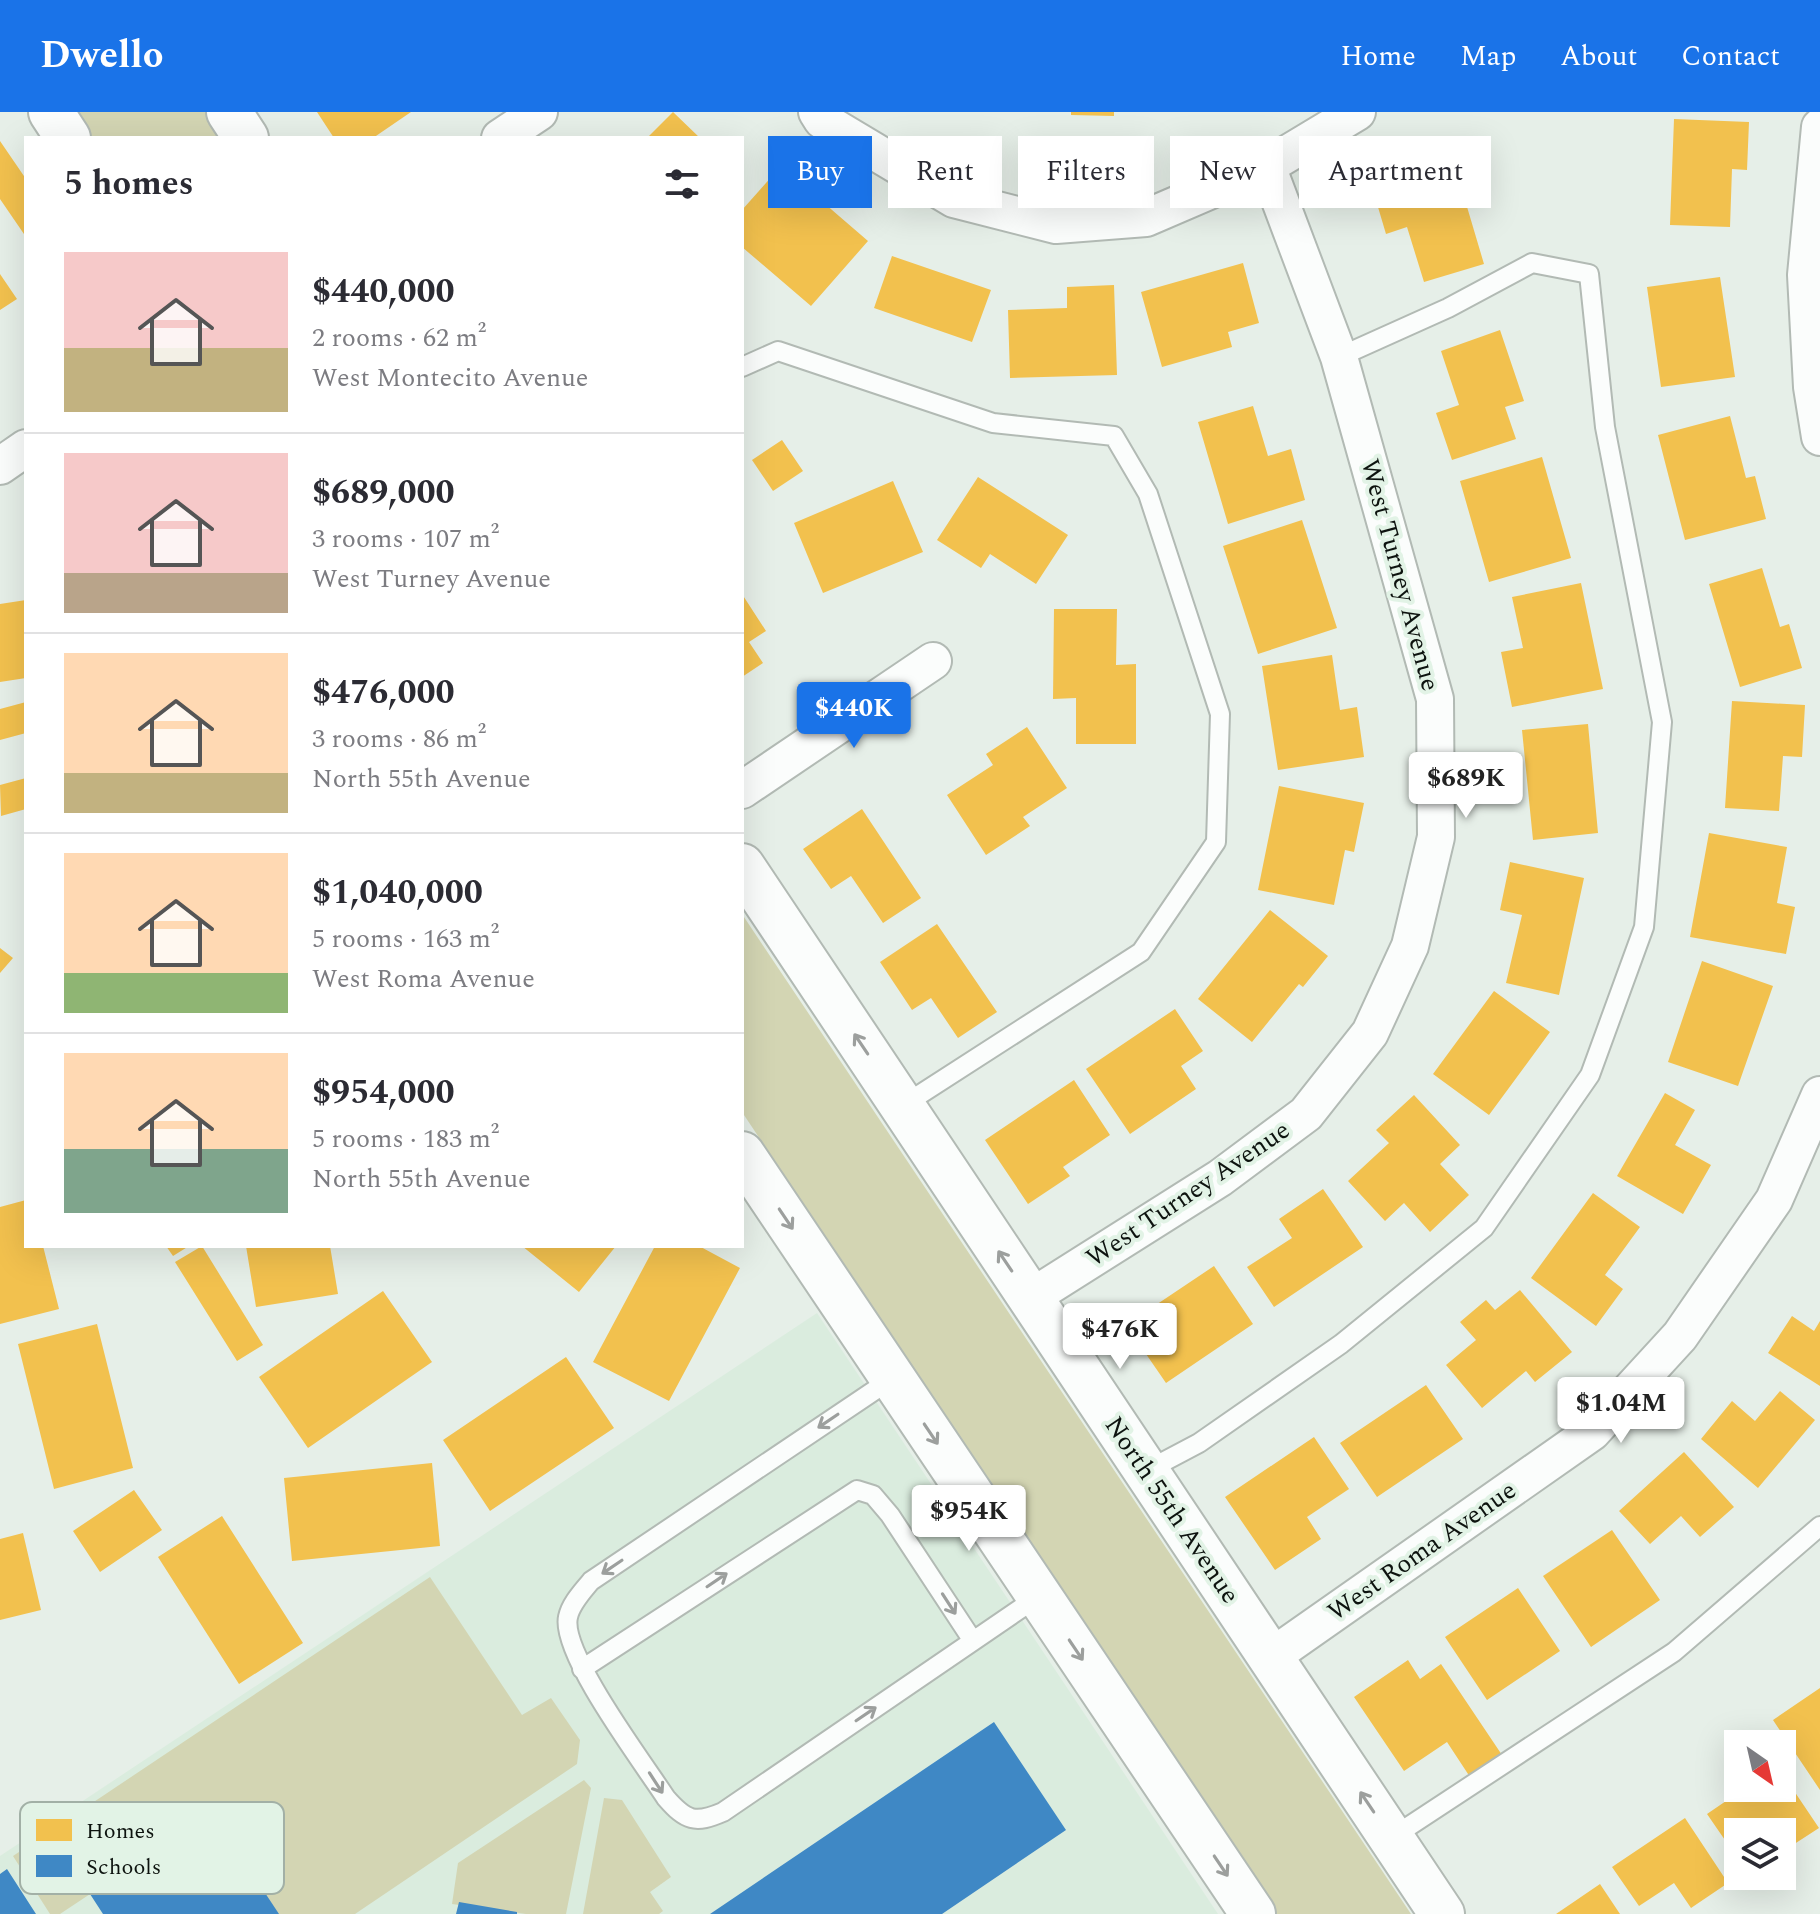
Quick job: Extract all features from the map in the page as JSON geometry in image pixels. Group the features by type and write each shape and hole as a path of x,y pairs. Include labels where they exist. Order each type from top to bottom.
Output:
{"street":[{"path":"51,112 67,136"},
{"path":"229,112 245,136"},
{"path":"817,112 822,120 954,199 1056,225 1146,218 1170,208"},
{"path":"1283,156 1357,112"},
{"path":"1820,127 1806,275 1812,387 1820,437"},
{"name":"West Turney Avenue","path":"1030,1298 1220,1178 1306,1114 1370,1033 1410,946 1436,837 1435,699 1339,357 1283,208"},
{"path":"0,466 24,449"},
{"path":"744,789 933,661"},
{"name":"North 55th Avenue","path":"744,869 1442,1914"},
{"name":"West Roma Avenue","path":"1271,1657 1592,1432 1680,1336 1774,1200 1820,1095"},
{"path":"744,1157 1253,1914"}],"lane":[{"path":"1146,1471 1199,1443 1341,1344 1484,1228 1590,1075 1644,927 1662,722 1605,427 1589,274 1532,263 1448,308 1339,357"},
{"path":"744,366 778,351 993,423 1114,436 1148,494 1220,714 1216,842 1141,952 902,1106"},
{"path":"893,1378 591,1581 568,1616 567,1637 582,1669 666,1798 683,1818 700,1822 723,1812 1039,1596"},
{"path":"582,1669 857,1490 873,1495 890,1515 973,1641"},
{"path":"1391,1838 1674,1652 1820,1526"}],"shaded area":[{"path":"817,1313 1218,1914 0,1914 0,1856 20,1843 20,1894 284,1894 284,1802 81,1802"}],"green space":[{"path":"74,112 207,112 223,136 90,136"},
{"path":"744,917 1411,1914 1275,1914 744,1115"},
{"path":"430,1577 522,1715 551,1698 580,1740 577,1764 355,1914 277,1914 264,1894 284,1894 284,1802 94,1802"},
{"path":"584,1780 591,1788 566,1914 526,1914 452,1904 458,1863"},
{"path":"604,1798 622,1800 671,1877 650,1892 663,1911 659,1914 583,1914"},
{"path":"20,1851 20,1867 13,1856"},
{"path":"37,1894 90,1894 60,1914 50,1914"}],"building: Homes":[{"path":"317,112 411,112 376,136 333,136"},
{"path":"673,112 698,136 649,136"},
{"path":"1071,112 1114,112 1114,116 1071,115"},
{"path":"1674,119 1749,122 1747,170 1732,169 1730,227 1670,225"},
{"path":"0,141 24,176 24,234 0,199"},
{"path":"768,181 768,208 830,208 868,241 811,306 744,249 744,208"},
{"path":"1378,208 1467,208 1484,264 1424,282 1407,227 1386,234"},
{"path":"892,256 991,290 972,342 874,308"},
{"path":"1243,263 1259,323 1228,332 1232,347 1162,367 1141,292"},
{"path":"0,274 17,299 0,310"},
{"path":"1720,277 1735,377 1661,387 1647,287"},
{"path":"1114,285 1117,375 1010,378 1008,310 1067,308 1067,287"},
{"path":"1500,330 1524,401 1505,407 1516,439 1452,460 1436,413 1459,405 1441,351"},
{"path":"1253,406 1268,456 1291,449 1305,500 1228,524 1198,422"},
{"path":"1730,416 1746,478 1755,476 1766,519 1685,540 1658,435"},
{"path":"782,440 803,471 773,491 752,460"},
{"path":"1542,457 1571,558 1489,582 1460,481"},
{"path":"978,477 1068,535 1036,584 990,554 981,568 937,540"},
{"path":"893,481 923,552 823,593 794,523"},
{"path":"1302,520 1337,628 1258,654 1223,546"},
{"path":"1762,568 1780,627 1789,624 1802,668 1740,687 1709,584"},
{"path":"1581,583 1603,689 1512,707 1501,652 1523,648 1512,597"},
{"path":"744,597 766,631 749,642 763,663 744,676"},
{"path":"24,600 24,678 0,682 0,604"},
{"path":"1054,609 1117,609 1116,665 1136,664 1136,744 1076,744 1076,698 1053,699"},
{"path":"1332,655 1340,710 1357,707 1364,757 1278,770 1262,666"},
{"path":"1732,701 1805,705 1802,757 1783,756 1779,811 1725,808"},
{"path":"24,703 24,734 0,740 0,709"},
{"path":"1588,724 1598,833 1533,840 1522,730"},
{"path":"1027,727 1067,788 1023,817 1030,826 986,855 947,795 993,765 986,754"},
{"path":"24,779 24,810 1,816 0,785"},
{"path":"1279,786 1364,803 1354,852 1345,850 1334,905 1258,890"},
{"path":"862,809 921,898 883,923 851,876 831,889 803,849"},
{"path":"1709,833 1787,847 1777,903 1795,907 1786,954 1690,937"},
{"path":"1510,862 1584,878 1559,995 1506,983 1522,915 1500,910"},
{"path":"1270,910 1328,956 1303,987 1299,984 1252,1042 1198,999"},
{"path":"937,924 997,1012 958,1038 931,998 912,1010 880,962"},
{"path":"0,948 13,958 0,973"},
{"path":"1702,961 1773,986 1738,1086 1668,1062"},
{"path":"1494,991 1550,1032 1489,1115 1433,1074"},
{"path":"1175,1009 1203,1051 1181,1066 1196,1089 1130,1134 1086,1069"},
{"path":"1074,1080 1110,1135 1063,1167 1070,1176 1028,1204 985,1140"},
{"path":"1665,1093 1695,1110 1675,1145 1711,1165 1683,1214 1617,1176"},
{"path":"1414,1095 1460,1145 1440,1164 1469,1195 1430,1232 1404,1203 1385,1221 1348,1181 1389,1143 1376,1130"},
{"path":"1323,1189 1363,1247 1274,1307 1247,1267 1292,1238 1279,1219"},
{"path":"1593,1193 1640,1227 1605,1275 1623,1289 1596,1326 1531,1278"},
{"path":"24,1201 24,1248 44,1248 59,1309 0,1324 0,1207"},
{"path":"167,1248 186,1248 173,1256"},
{"path":"203,1248 263,1345 237,1361 175,1262"},
{"path":"246,1248 330,1248 338,1294 256,1307"},
{"path":"524,1248 614,1248 579,1292"},
{"path":"654,1248 703,1248 740,1268 669,1401 593,1362"},
{"path":"1214,1266 1253,1324 1166,1383 1126,1325"},
{"path":"1520,1290 1572,1352 1535,1382 1526,1371 1482,1408 1446,1365 1476,1340 1460,1322 1486,1300 1495,1310"},
{"path":"383,1291 432,1362 308,1448 259,1377"},
{"path":"1792,1316 1814,1331 1820,1321 1820,1386 1768,1353"},
{"path":"97,1324 133,1468 54,1489 18,1344"},
{"path":"566,1357 614,1428 490,1511 443,1440"},
{"path":"1426,1385 1463,1439 1377,1497 1340,1443"},
{"path":"1780,1391 1815,1420 1758,1488 1701,1439 1732,1401 1755,1421"},
{"path":"1314,1437 1349,1489 1307,1517 1321,1539 1275,1570 1225,1497"},
{"path":"1684,1452 1734,1507 1700,1537 1681,1516 1650,1544 1619,1511"},
{"path":"432,1463 440,1546 292,1561 284,1478"},
{"path":"134,1490 162,1530 100,1572 73,1531"},
{"path":"222,1516 303,1643 239,1684 158,1557"},
{"path":"1612,1530 1660,1600 1591,1647 1543,1576"},
{"path":"23,1533 41,1610 0,1620 0,1539"},
{"path":"1518,1588 1560,1651 1487,1700 1445,1637"},
{"path":"1408,1660 1420,1679 1441,1664 1502,1755 1470,1777 1447,1742 1404,1771 1354,1697"},
{"path":"1820,1688 1820,1790 1796,1754 1796,1730 1780,1730 1773,1720"},
{"path":"1796,1794 1819,1828 1796,1843 1796,1818 1724,1818 1724,1839 1707,1814 1725,1802 1796,1802"},
{"path":"1685,1818 1724,1877 1724,1886 1691,1908 1674,1883 1639,1906 1612,1867"},
{"path":"1600,1884 1620,1914 1556,1914"}],"building: Schools":[{"path":"994,1722 1066,1830 942,1914 710,1914"},
{"path":"7,1869 20,1894 23,1894 36,1914 0,1914 0,1874"},
{"path":"90,1894 266,1894 279,1914 103,1914"},
{"path":"459,1902 517,1912 517,1914 456,1914"}]}
